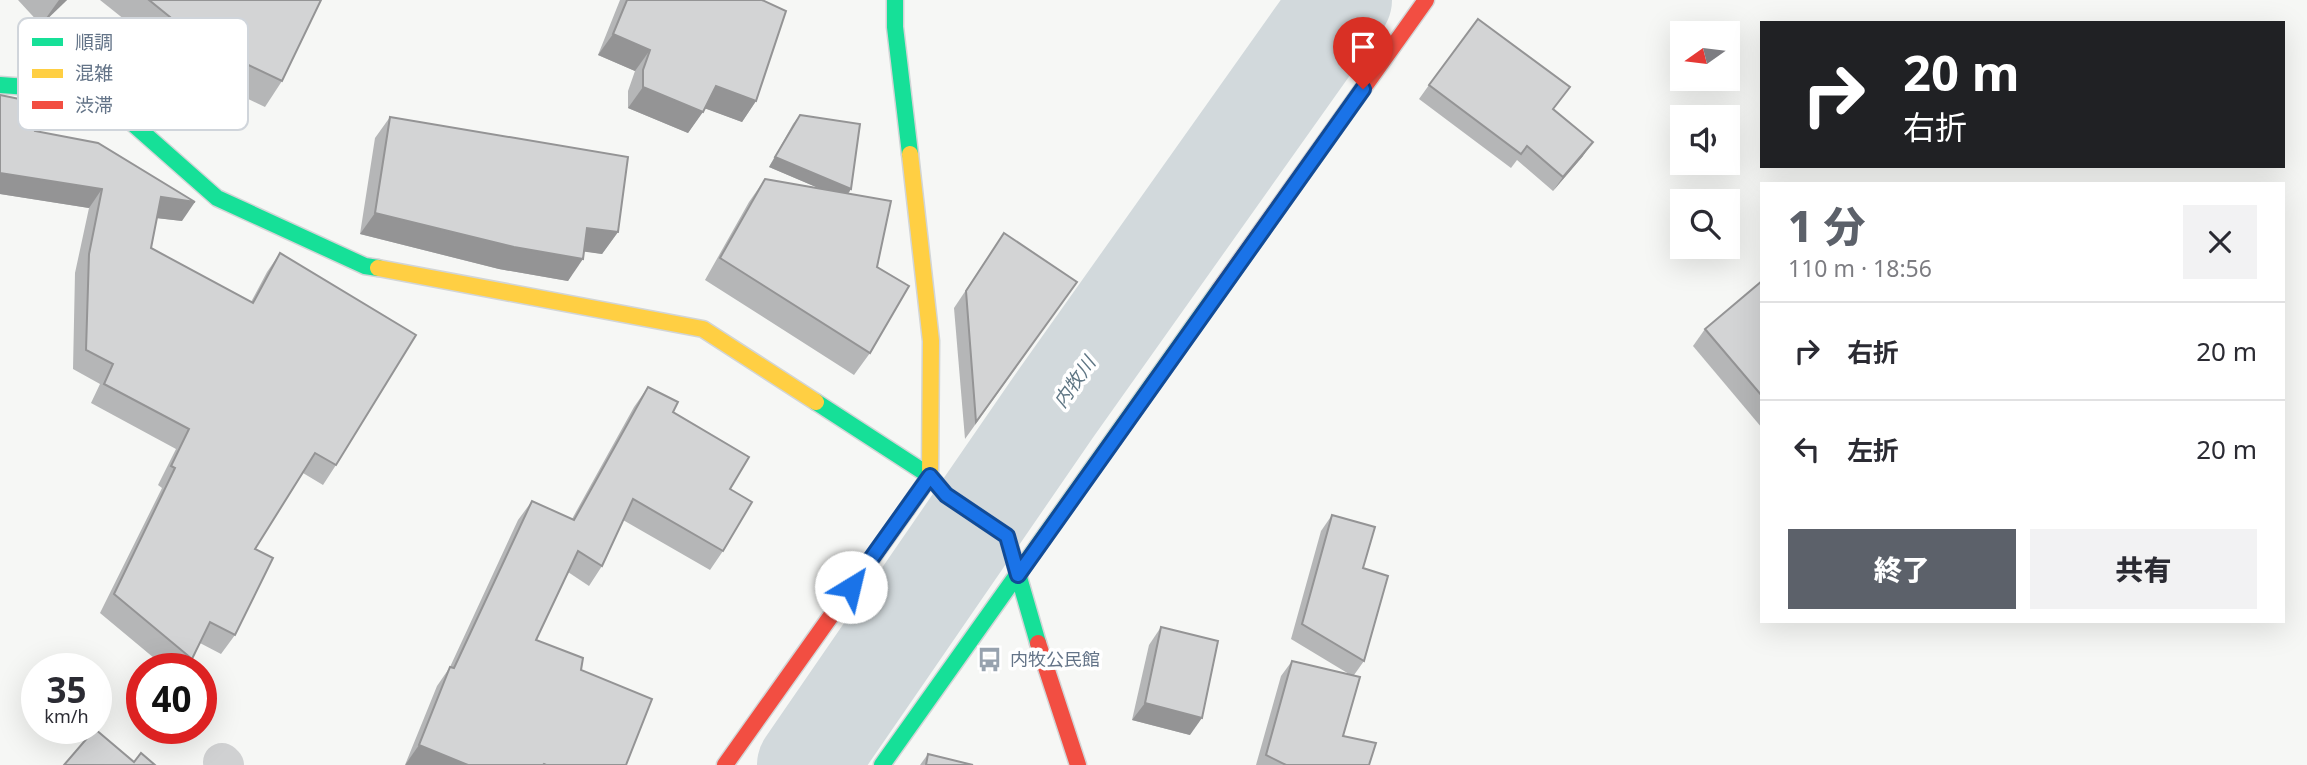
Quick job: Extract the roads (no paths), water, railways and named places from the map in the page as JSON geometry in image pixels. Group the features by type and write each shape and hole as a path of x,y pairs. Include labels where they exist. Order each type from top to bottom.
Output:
{"street":[{"path":"725,765 930,476 931,341 895,27 895,0"},
{"path":"882,765 1426,0"},
{"path":"0,85 18,86"},
{"path":"140,130 216,198 365,266 703,329 930,476 946,495 1007,536 1029,617 1078,765"}],"waterway":[{"name":"内牧川","path":"807,765 1052,409 1342,0"}],"place":[{"name":"内牧公民館","path":"990,659"}]}
